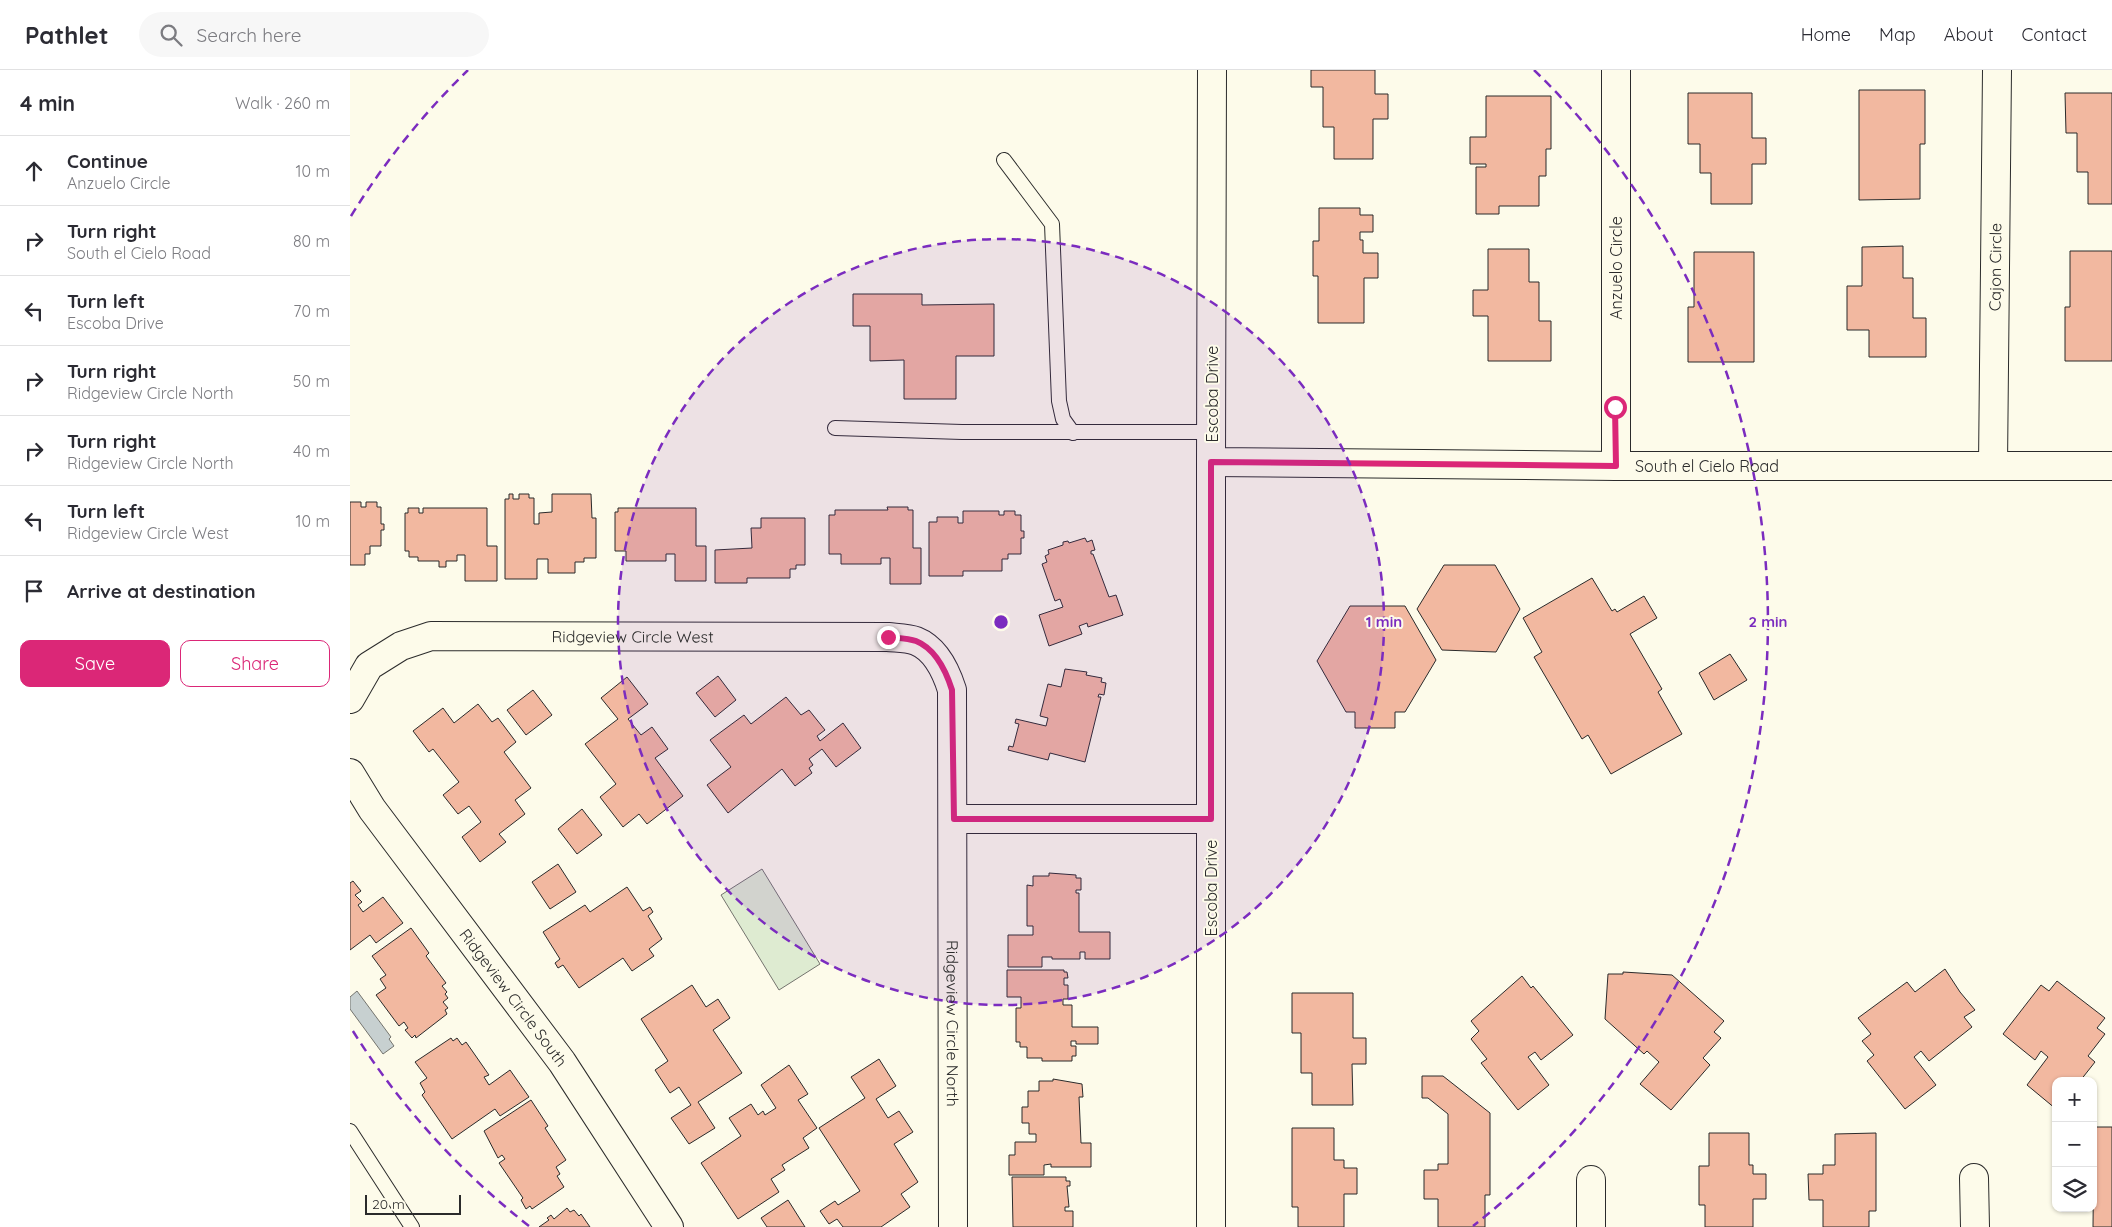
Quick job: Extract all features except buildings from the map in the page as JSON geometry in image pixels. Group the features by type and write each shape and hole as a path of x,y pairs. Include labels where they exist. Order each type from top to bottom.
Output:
{"street":[{"name":"Escoba Drive","path":"1211,1227 1212,70"},
{"name":"Anzuelo Circle","path":"1616,70 1616,466"},
{"name":"Cajon Circle","path":"1993,465 1997,70"},
{"name":"South el Cielo Road","path":"1211,462 1616,466 2112,466"},
{"name":"Ridgeview Circle West","path":"350,698 369,666 401,646 431,636 888,637 916,641 935,656"},
{"name":"Ridgeview Circle North","path":"935,656 947,672 952,690 954,819 953,1227"},
{"name":"Ridgeview Circle South","path":"350,773 372,809 562,1062 669,1227"},
{"path":"954,819 1211,819"},
{"path":"1974,1178 1975,1227"},
{"path":"1591,1180 1591,1227"}],"lane":[{"path":"1004,160 1052,224 1059,401 1063,419 1073,433"},
{"path":"835,428 1073,433 1212,432"},
{"path":"350,1131 412,1227"}],"green space":[{"path":"762,869 820,964 779,990 721,895"}],"shaded area":[{"path":"357,991 391,1037 389,1039 394,1046 383,1054 350,1009 350,997"}],"route":[{"path":"888,637 916,641 935,656 947,672 952,690 954,819 1211,819 1211,462 1258,464 1616,466 1615,407"}]}
